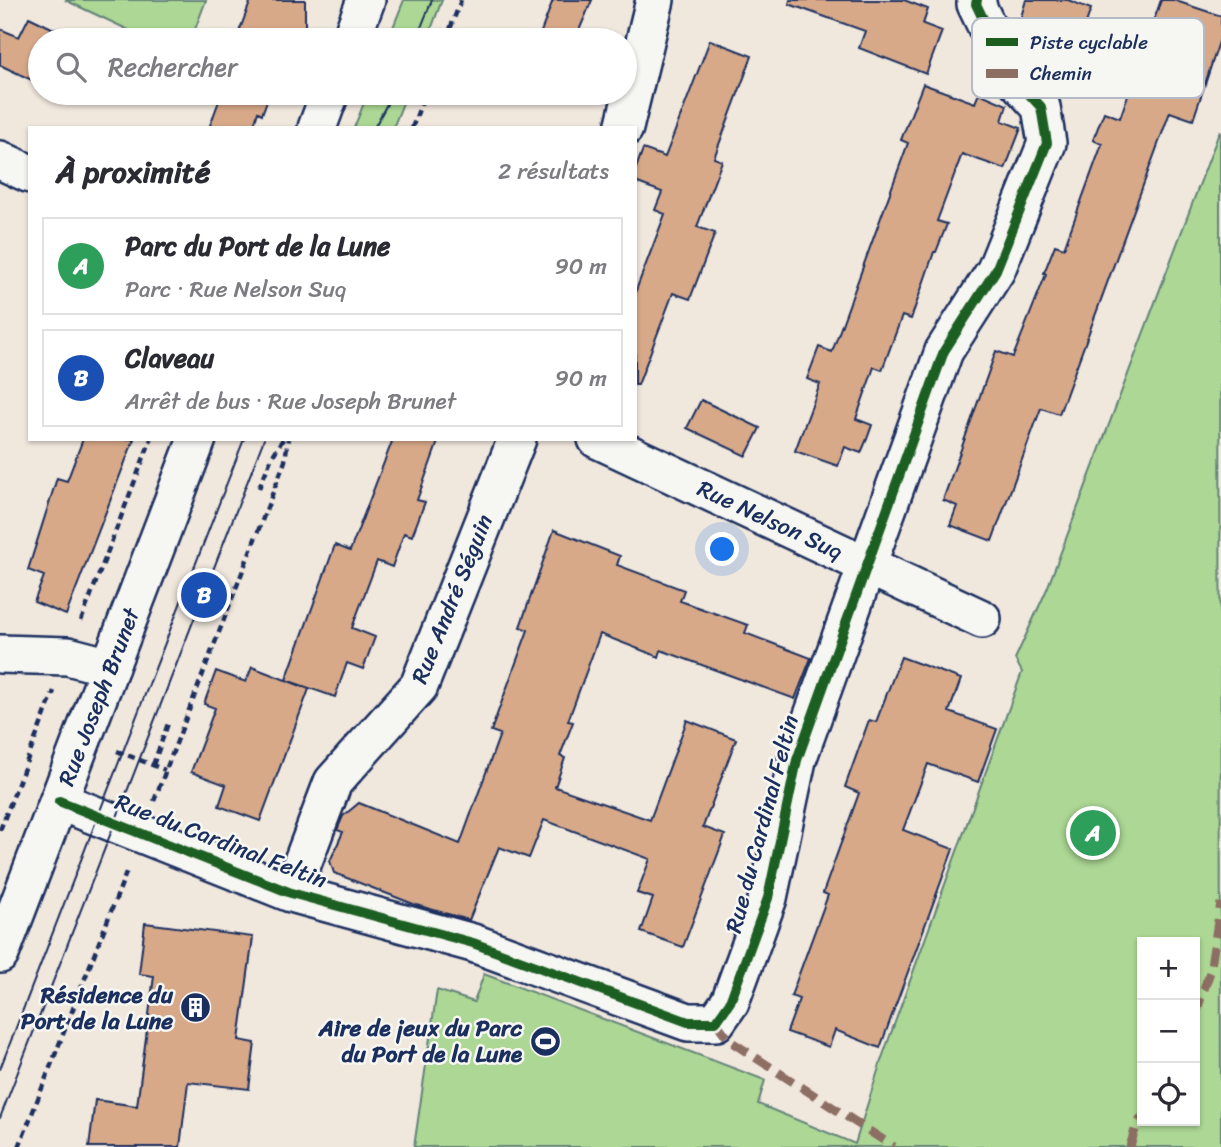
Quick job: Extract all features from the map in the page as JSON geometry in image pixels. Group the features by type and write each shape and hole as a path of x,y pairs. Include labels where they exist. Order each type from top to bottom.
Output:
{"street":[{"path":"356,28 366,0"},
{"path":"637,74 655,0"},
{"name":"Rue du Cardinal Feltin","path":"977,0 976,4 983,18"},
{"name":"Rue du Cardinal Feltin","path":"59,801 291,893 473,943 688,1022 716,1023 730,1002 768,898 797,761 944,351 996,270 1046,143 1041,107 1033,98"},
{"path":"318,126 326,105"},
{"path":"624,126 630,105"},
{"path":"0,160 28,172"},
{"name":"Rue Joseph Brunet","path":"0,954 197,441"},
{"name":"Rue André Séguin","path":"291,893 333,782 419,686 516,441"},
{"name":"Rue Nelson Suq","path":"601,441 982,619"},
{"path":"0,654 68,656 110,667"}],"path":[{"path":"450,28 461,0"},
{"path":"413,126 421,105"},
{"path":"260,488 272,457 284,441"},
{"path":"19,1147 285,461 286,441"},
{"path":"153,765 169,721"}],"green space":[{"path":"65,0 206,0 196,28 124,28"},
{"path":"404,0 442,0 432,28 393,28"},
{"path":"363,105 402,105 394,126 355,126"},
{"path":"1220,130 1221,1147 414,1147 437,990 474,1002 484,974 765,1080 758,1104 855,1144 882,1058 1022,672 1015,659 1047,589"}],"building":[{"path":"251,0 305,0 305,28 240,28"},
{"path":"553,0 592,0 580,28 542,28"},
{"path":"790,0 904,0 928,9 923,24 942,31 926,74 859,48 865,31 789,4"},
{"path":"1026,0 1068,0 1091,9 1088,18 1021,18"},
{"path":"1161,0 1173,0 1221,16 1221,36 1204,87 1204,18 1155,18"},
{"path":"29,17 52,28 28,28 28,78 0,65 0,29 19,37"},
{"path":"710,40 752,56 714,158 722,161 697,227 715,233 690,299 673,293 637,385 637,288 665,214 655,210 662,192 637,183 637,166 643,149 665,157"},
{"path":"923,84 975,103 977,98 991,98 1007,105 1002,121 1021,128 1005,169 962,154 937,221 947,224 934,252 911,319 902,316 882,370 874,367 856,419 872,425 867,439 861,453 845,447 838,466 795,451 820,384 807,379 819,347 832,352 908,143 901,140"},
{"path":"1127,98 1200,98 1193,120 1170,112 1059,414 1041,408 992,541 950,525 957,506 943,500 996,351 1013,357 1055,245 1064,248 1102,144 1093,140 1104,112 1120,118"},
{"path":"218,105 265,105 262,114 258,112 254,126 210,126"},
{"path":"701,400 760,428 746,456 687,428"},
{"path":"82,441 133,441 66,615 34,602 44,576 28,570 57,478 67,481"},
{"path":"392,441 438,441 417,500 425,502 412,536 404,533 392,567 377,561 352,628 375,637 363,669 347,663 335,697 286,680 335,545 350,551"},
{"path":"554,530 620,556 617,565 684,590 680,601 748,625 745,633 811,658 795,699 661,650 659,657 600,634 568,721 573,722 560,756 565,758 555,787 650,820 687,720 736,739 703,827 725,835 683,947 641,932 653,898 637,893 650,859 544,820 529,858 499,847 469,920 416,905 334,873 330,861 343,832 337,830 343,816 359,803 460,844 500,734 491,731 528,630 520,627"},
{"path":"901,657 961,679 949,712 997,729 978,782 928,764 903,830 953,849 880,1048 835,1030 829,1047 787,1032 799,999 791,996 828,895 823,893 859,793 845,787 869,720 876,722"},
{"path":"252,667 309,689 260,821 219,806 226,785 191,772 215,708 204,704 216,671 246,682"},
{"name":"Résidence du Port de la Lune","path":"145,923 253,937 239,1040 255,1043 249,1089 188,1082 180,1147 89,1147 95,1100 137,1106 154,976 139,974"}],"tram line":[{"path":"421,28 432,0"},
{"path":"375,126 386,105"},
{"path":"0,1069 243,441"},
{"path":"0,1118 263,441"}],"marked path":[{"path":"1200,1001 1210,972 1221,903"},
{"path":"716,1022 730,1041 894,1147"},
{"path":"1130,1147 1137,1124"}],"cycle path":[{"path":"977,0 976,4 983,18"},
{"path":"59,801 291,893 473,943 688,1022 716,1022 730,1002 768,898 797,760 944,351 996,270 1047,143 1041,107 1033,98"}],"place":[{"name":"Claveau","path":"204,595"},
{"name":"Parc du Port de la Lune","path":"1093,833"},
{"name":"Résidence du Port de la Lune","path":"196,1008"},
{"name":"Aire de jeux du Parc du Port de la Lune","path":"545,1041"}]}
